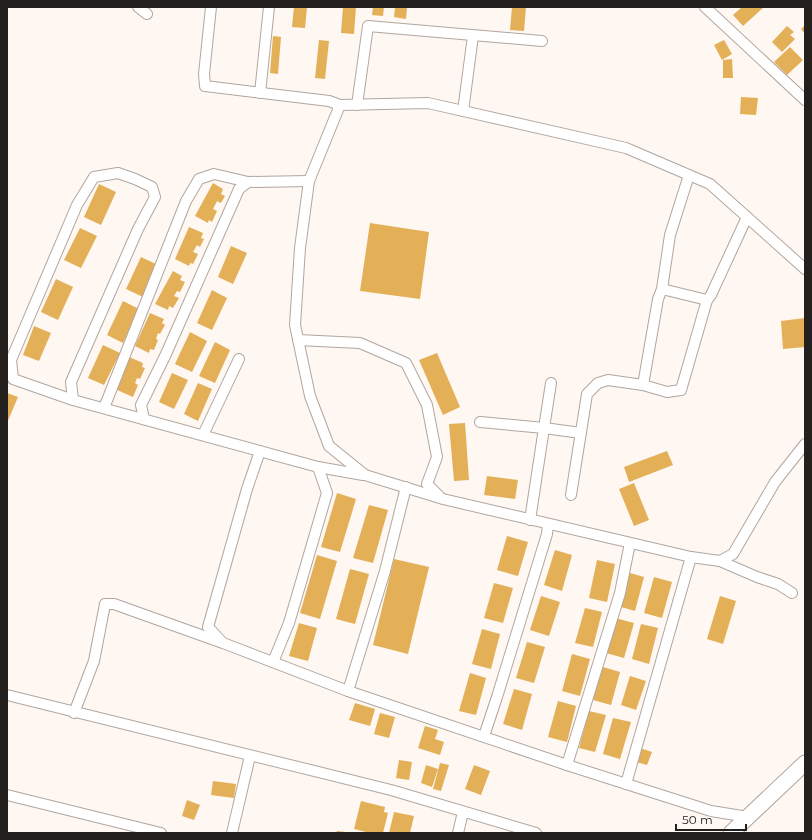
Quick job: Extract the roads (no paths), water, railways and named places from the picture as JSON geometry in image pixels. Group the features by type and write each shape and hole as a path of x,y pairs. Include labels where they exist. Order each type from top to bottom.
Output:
{"highway":[{"path":"730,833 805,763"}],"street":[{"path":"138,7 147,14"},
{"path":"211,7 204,74 205,86 329,101 340,105 428,103 626,148 710,184 805,269"},
{"path":"260,93 269,7"},
{"path":"705,7 805,100"},
{"path":"357,105 368,26 542,41"},
{"path":"463,111 473,36"},
{"path":"340,105 309,181 300,248 295,325 310,396 329,446 365,475"},
{"path":"73,400 71,382 138,229 156,197 152,187 118,173 94,176 78,205 11,360 14,379 73,400 318,467 365,475 443,499 530,520 691,557 720,561 757,577 778,584 792,593"},
{"path":"104,408 186,201 199,178 214,174 248,182 309,181"},
{"path":"643,385 658,298 662,289 670,235 690,175"},
{"path":"144,419 141,405 166,354 239,189 248,182"},
{"path":"571,495 586,394 598,383 608,380 643,385 667,392 681,390 707,300 711,295 747,216"},
{"path":"662,289 707,300"},
{"path":"298,340 360,343 406,363 428,406 437,457 427,484 443,499"},
{"path":"203,435 239,358"},
{"path":"530,520 551,383"},
{"path":"480,422 581,433"},
{"path":"720,561 733,554 776,482 805,444"},
{"path":"223,643 208,627 247,489 260,451"},
{"path":"273,662 289,623 327,493 318,467"},
{"path":"348,691 385,571 406,487"},
{"path":"484,736 548,524"},
{"path":"567,765 620,593 630,543"},
{"path":"626,784 691,557"},
{"path":"74,713 94,661 105,604 114,604 223,643 348,691 567,765 710,811 748,817"},
{"path":"7,696 391,790 536,833"},
{"path":"232,833 250,756"},
{"path":"7,795 161,833"},
{"path":"458,833 463,812"}]}
